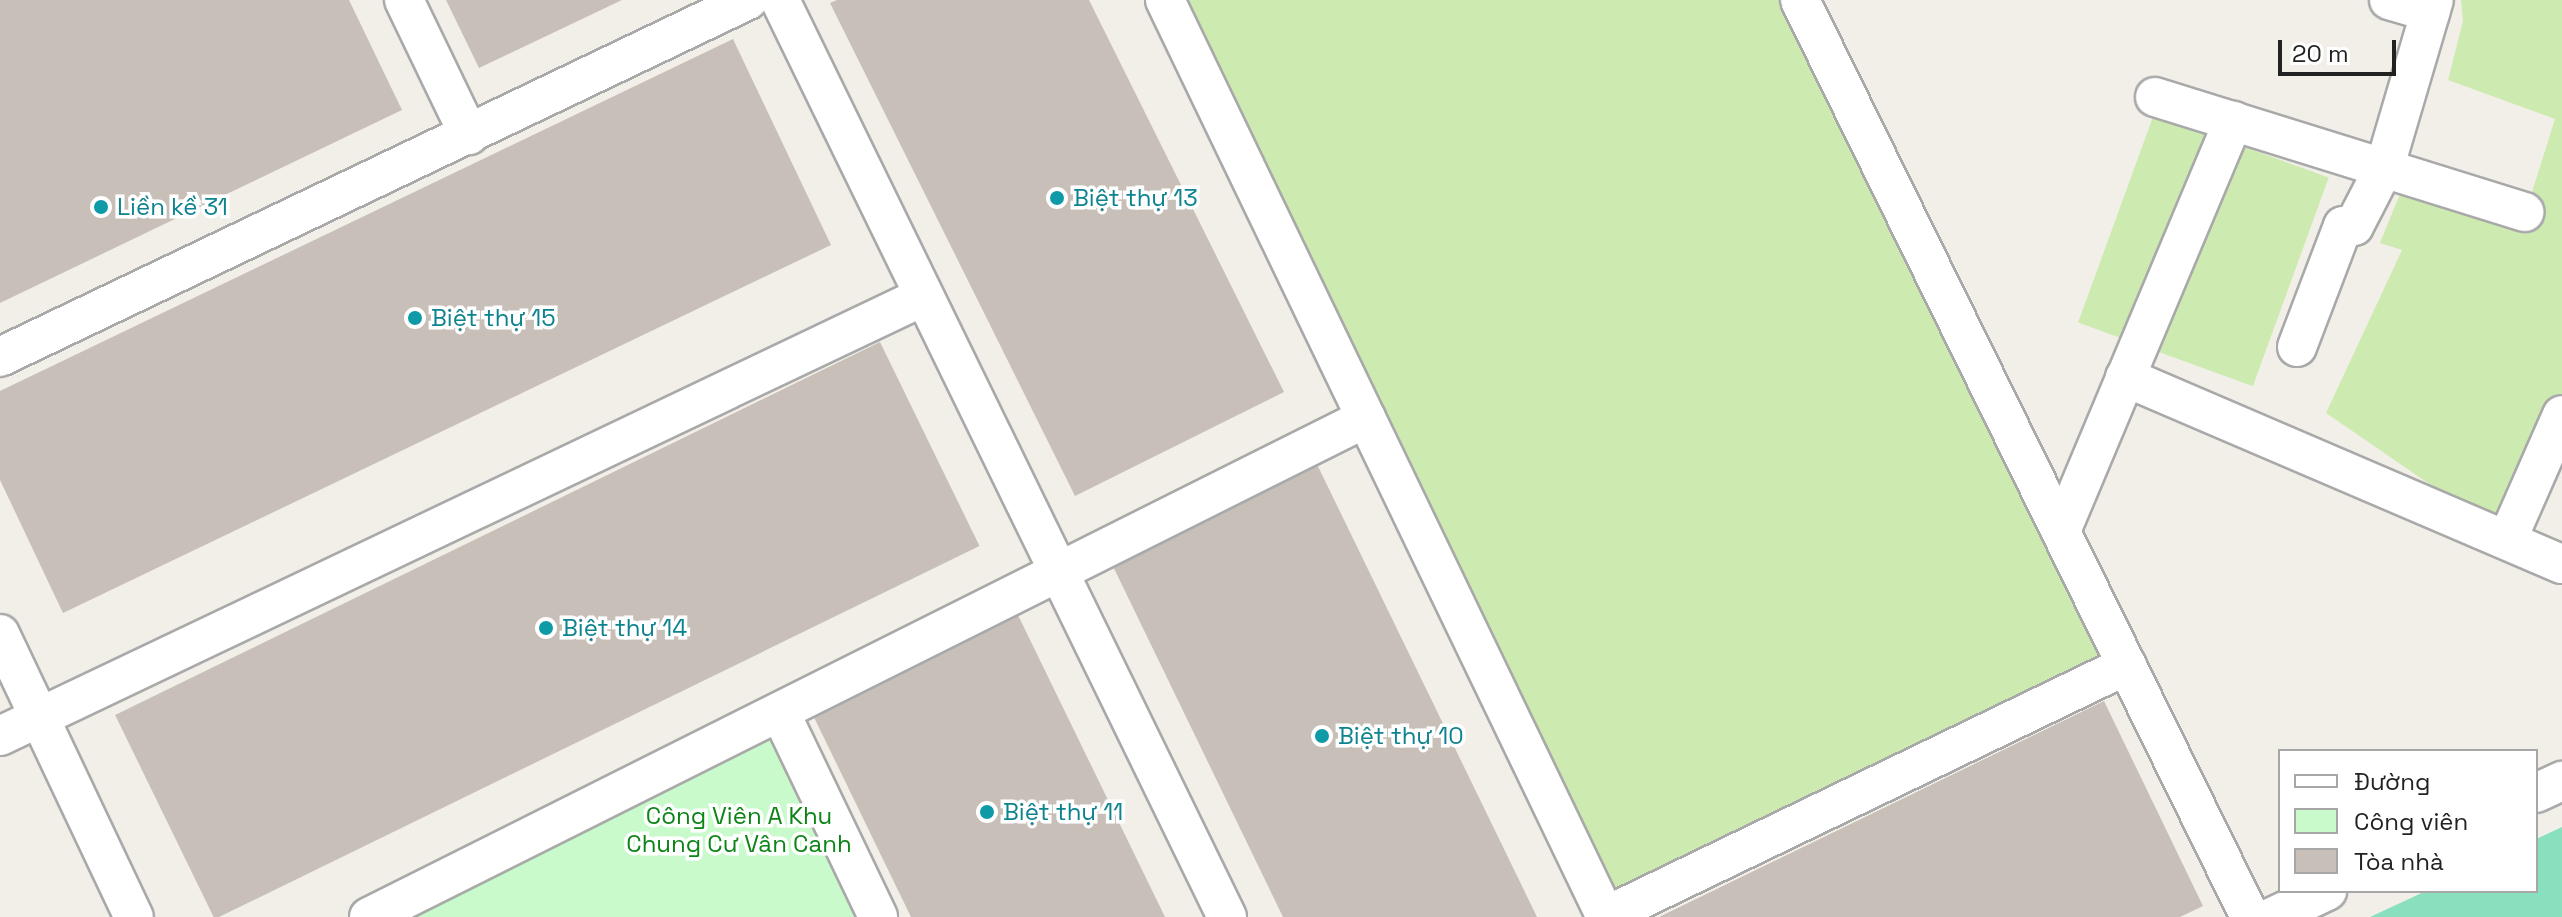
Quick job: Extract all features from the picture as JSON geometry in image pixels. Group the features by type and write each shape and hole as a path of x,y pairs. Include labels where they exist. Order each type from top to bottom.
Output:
{"street":[{"path":"404,0 469,135"},
{"path":"0,357 748,0"},
{"path":"780,0 1227,917"},
{"path":"1165,0 1606,917 2127,665"},
{"path":"1800,0 2250,917"},
{"path":"2297,347 2343,226 2354,226 2385,166 2432,6 2389,0"},
{"path":"2155,97 2525,212"},
{"path":"2061,531 2233,121"},
{"path":"0,736 924,296"},
{"path":"2125,377 2508,538 2562,564"},
{"path":"2508,538 2562,415"},
{"path":"369,917 1366,418"},
{"path":"0,634 134,917"},
{"path":"780,712 878,917"},
{"path":"2538,792 2562,781"},
{"path":"2272,917 2323,893"}],"green space":[{"path":"1165,0 1800,0 2127,665 1606,916"},
{"path":"2461,0 2562,0 2562,415 2508,538 2326,413 2402,250 2380,243 2408,174 2526,211 2555,119 2448,80 2463,21"},
{"path":"2154,114 2329,178 2253,386 2078,323"},
{"name":"Công Viên A Khu Chung Cư Vân Canh","path":"780,712 878,917 358,917"},
{"path":"2562,827 2562,917 2370,917 2422,893 2538,893 2538,838"}],"building":[{"name":"Liền kề 31","path":"0,0 349,0 402,110 0,303"},
{"path":"446,0 622,0 479,68"},
{"name":"Biệt thự 13","path":"837,0 1089,0 1284,392 1075,496 830,3"},
{"name":"Biệt thự 15","path":"733,39 831,245 63,613 0,480 0,391"},
{"name":"Biệt thự 14","path":"880,342 980,546 219,917 214,917 115,715"},
{"name":"Biệt thự 10","path":"1312,454 1537,917 1283,917 1107,554"},
{"name":"Biệt thự 11","path":"1014,607 1165,917 911,917 809,707"},
{"path":"2104,701 2203,906 2180,917 1659,917"}],"place":[{"name":"Biệt thự 13","path":"1057,198"},
{"name":"Liền kề 31","path":"101,207"},
{"name":"Biệt thự 15","path":"415,318"},
{"name":"Biệt thự 14","path":"546,628"},
{"name":"Biệt thự 10","path":"1322,736"},
{"name":"Biệt thự 11","path":"987,812"}]}
